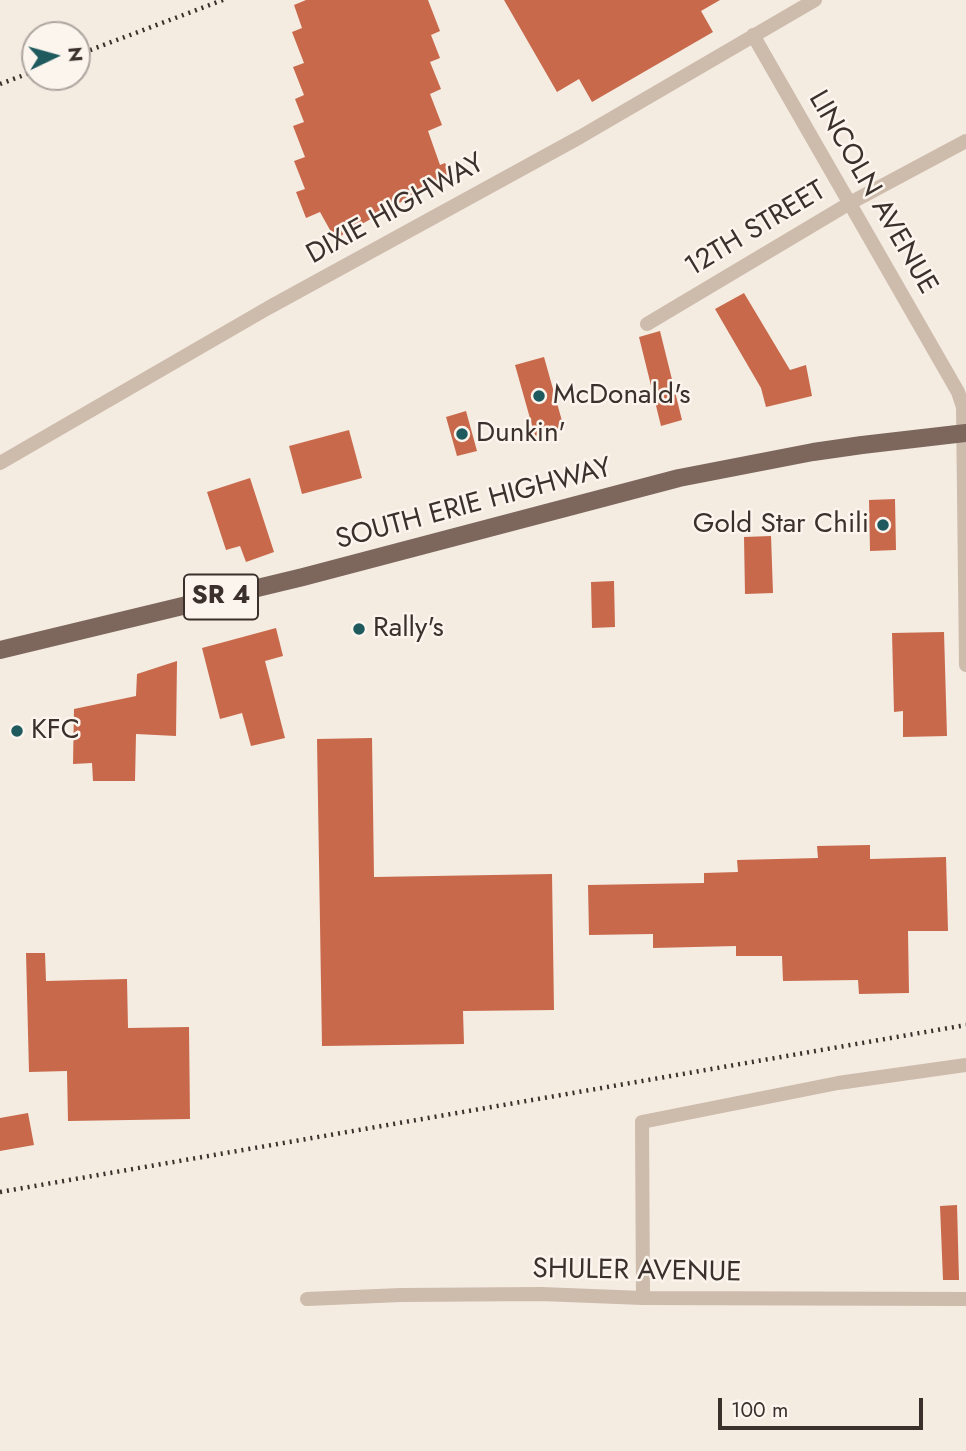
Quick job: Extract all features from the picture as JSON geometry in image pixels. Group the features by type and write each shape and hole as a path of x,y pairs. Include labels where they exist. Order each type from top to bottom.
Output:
{"main road":[{"name":"SOUTH ERIE HIGHWAY","path":"0,650 303,578 679,478 838,449 965,433"}],"street":[{"name":"DIXIE HIGHWAY","path":"0,463 268,308 580,137 814,0"},
{"name":"LINCOLN AVENUE","path":"753,35 958,392 963,407 965,433 966,665"},
{"name":"12TH STREET","path":"647,324 850,203 966,141"},
{"path":"643,1298 642,1122 838,1083 966,1065"},
{"name":"SHULER AVENUE","path":"307,1299 541,1294 643,1298 966,1300"}],"building":[{"path":"306,0 428,0 440,31 431,35 440,58 430,62 441,89 430,94 442,125 428,131 440,165 445,163 451,174 335,239 320,212 306,218 296,192 305,189 294,161 305,157 293,126 304,122 295,99 304,95 293,67 304,63 292,32 302,28 294,5"},
{"path":"504,0 720,0 701,11 713,32 592,102 579,79 557,92"},
{"path":"744,293 790,370 806,365 812,396 766,407 761,388 715,309"},
{"path":"660,331 682,420 661,426 639,337"},
{"name":"McDonald's","path":"544,357 564,428 535,436 515,365"},
{"name":"Dunkin'","path":"466,411 477,451 457,456 446,417"},
{"path":"349,430 362,478 302,494 289,446"},
{"path":"250,478 274,552 246,562 240,546 226,550 207,492"},
{"name":"Gold Star Chili","path":"895,499 896,550 870,551 869,500"},
{"path":"771,536 773,593 745,594 744,537"},
{"path":"614,581 615,627 592,628 591,582"},
{"path":"276,628 283,656 265,661 285,738 251,746 242,713 220,719 202,648"},
{"path":"944,632 947,736 903,737 903,711 894,712 892,633"},
{"path":"177,661 176,736 136,734 135,781 93,781 92,763 73,764 74,709 136,696 137,674"},
{"path":"372,738 374,877 552,874 554,1010 463,1011 464,1044 322,1046 317,739"},
{"path":"870,845 870,859 946,857 948,931 908,931 909,993 859,994 858,980 783,981 782,956 736,956 736,946 653,948 653,934 589,935 588,885 704,883 704,873 738,872 737,860 818,858 817,846"},
{"path":"26,953 45,953 46,981 127,979 128,1028 189,1027 190,1119 68,1121 67,1071 29,1072"},
{"path":"28,1113 34,1145 0,1151 0,1118"},
{"path":"957,1205 959,1280 943,1280 940,1206"}],"railway":[{"path":"91,50 223,0"},
{"path":"0,84 21,76"},
{"path":"0,1192 966,1025"}],"place":[{"name":"McDonald's","path":"539,396"},
{"name":"Dunkin'","path":"462,434"},
{"name":"Gold Star Chili","path":"883,525"},
{"name":"Rally's","path":"359,629"},
{"name":"KFC","path":"17,731"}]}
